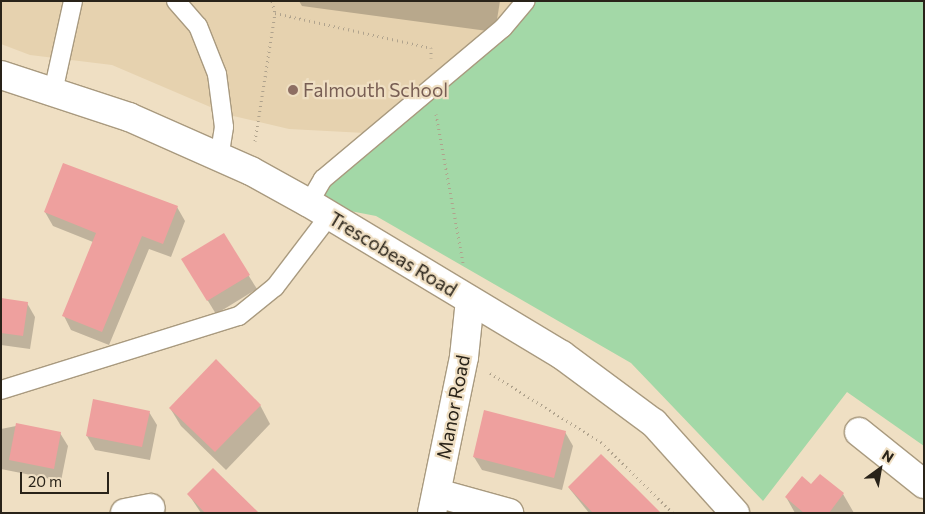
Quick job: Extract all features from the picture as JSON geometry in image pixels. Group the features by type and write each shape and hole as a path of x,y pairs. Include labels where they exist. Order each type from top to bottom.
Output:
{"street":[{"name":"Trescobeas Road","path":"1,75 129,117 251,171 319,209 562,355 654,423 735,513"},
{"name":"Manor Road","path":"434,503 464,357 470,300"},
{"path":"860,432 924,484"},
{"path":"434,503 509,513"},
{"path":"125,513 151,508"}],"lane":[{"path":"53,92 73,1"},
{"path":"176,1 198,26 217,74 224,127 219,157"},
{"path":"1,390 239,316 275,287 319,209 323,179 503,28 526,1"}],"path":[{"path":"251,171 275,13 272,1"},
{"path":"275,13 431,48 432,88 470,300"},
{"path":"464,357 601,442 673,513"}],"shaded area":[{"name":"Falmouth School","path":"1,1 519,1 365,133 289,129 229,115 112,65 30,55 1,44"}],"green space":[{"path":"528,1 924,1 924,446 847,392 763,501 631,363 376,216 309,203"}],"building":[{"path":"63,163 178,206 163,244 142,236 102,332 62,316 96,233 44,212"},
{"path":"224,233 250,275 207,301 181,259"},
{"path":"1,298 28,302 23,336 1,333"},
{"path":"216,359 261,405 215,452 169,408"},
{"path":"93,399 150,411 142,447 86,436"},
{"path":"484,410 566,431 554,478 473,457"},
{"path":"16,423 61,432 54,469 9,460"},
{"path":"601,454 661,513 593,513 568,487"},
{"path":"213,468 259,513 205,513 187,494"},
{"path":"820,474 844,493 829,513 804,513 785,497 802,476 811,484"}],"place":[{"name":"Falmouth School","path":"293,90"}]}
